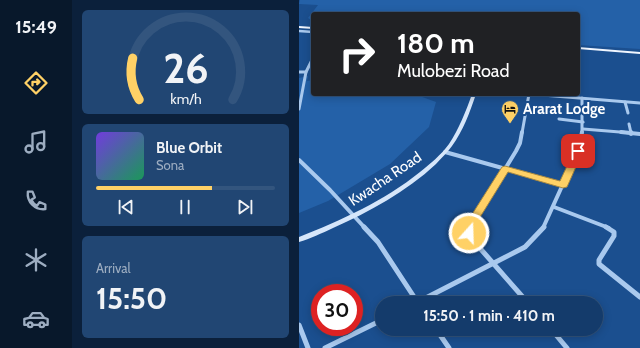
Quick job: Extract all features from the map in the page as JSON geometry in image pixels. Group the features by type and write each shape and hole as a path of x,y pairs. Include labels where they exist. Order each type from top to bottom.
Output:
{"main road":[{"path":"299,29 311,30"},
{"path":"580,49 640,54"},
{"name":"Kwacha Road","path":"299,240 353,216 420,174 445,152 464,122 473,96"}],"street":[{"path":"299,108 306,72 311,61"},
{"path":"299,72 306,72"},
{"path":"522,296 471,238 469,227 520,143 530,96"},
{"path":"556,96 640,103"},
{"path":"431,296 525,247 543,229 578,151 583,129 582,98"},
{"path":"625,102 628,113"},
{"path":"559,119 583,122"},
{"path":"629,124 631,134"},
{"path":"583,129 640,134"},
{"path":"445,152 563,184"},
{"path":"299,160 330,190 378,242 413,296"},
{"path":"554,207 609,228 614,232 614,236 599,260 599,264 640,297"},
{"path":"325,348 375,323"},
{"path":"299,324 308,348"},
{"path":"441,336 449,348"},
{"path":"557,336 567,348"}],"shaded area":[{"path":"300,0 640,0 640,49 580,45 580,12 313,12 318,5 299,4"},
{"path":"308,76 307,81 311,80 311,96 420,96 436,102 429,127 390,164 328,201 299,213 299,78"}],"place":[{"name":"Ararat Lodge","path":"510,124"}],"route":[{"path":"469,233 469,227 505,169 563,184 578,151"}]}
